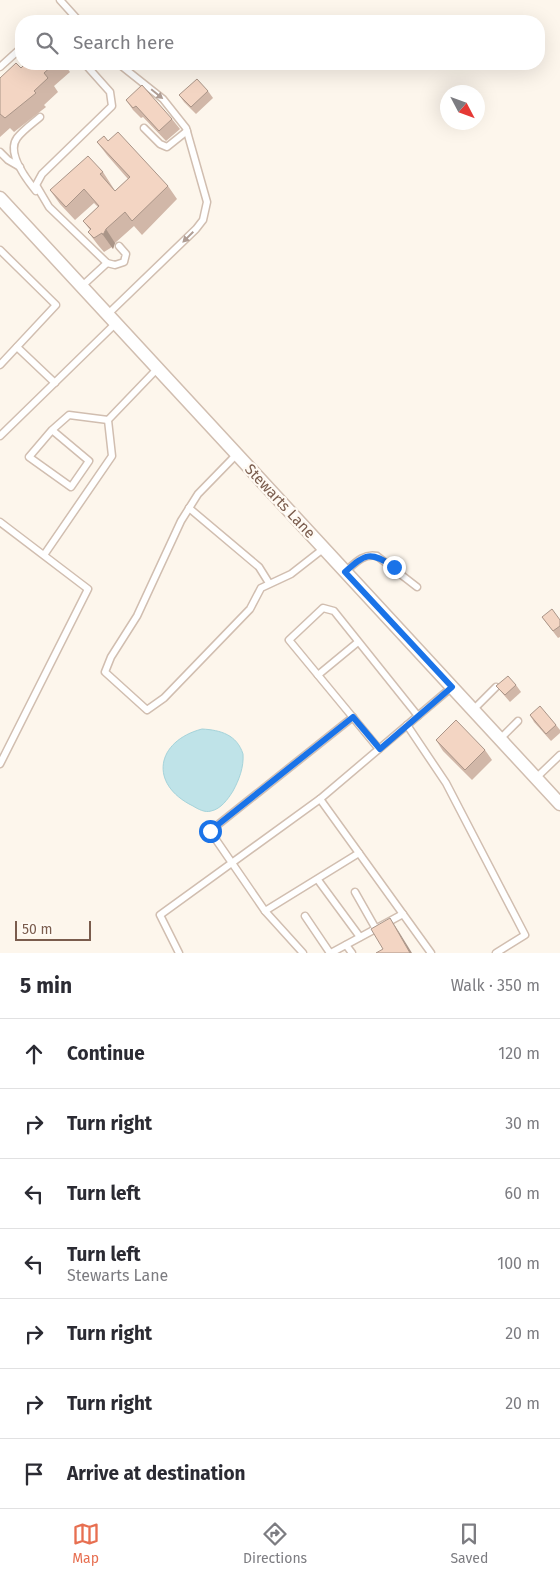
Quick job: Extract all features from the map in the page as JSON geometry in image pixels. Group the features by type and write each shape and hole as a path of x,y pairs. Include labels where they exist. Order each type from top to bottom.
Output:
{"street":[{"name":"Stewarts Lane","path":"0,198 560,804"}],"lane":[{"path":"60,0 74,15"},
{"path":"0,67 15,53"},
{"path":"42,197 36,185 39,177 112,106 110,92 90,70"},
{"path":"0,436 55,383 203,220 207,202 187,131 163,99 127,70"},
{"path":"40,117 15,141 14,150 23,175 61,219 107,263 115,266 124,262 126,254 118,246"},
{"path":"144,128 160,144 167,147 187,131"},
{"path":"0,152 8,160 20,167"},
{"path":"0,250 56,305 0,365"},
{"path":"81,287 107,263"},
{"path":"16,347 55,383"},
{"path":"108,420 157,369"},
{"path":"52,430 90,461 71,487 29,457 52,430 69,414 108,420"},
{"path":"44,555 112,456 108,420"},
{"path":"236,455 198,494 189,508 137,616 111,656 105,672 146,710 164,698 250,609 261,588 291,574 323,549"},
{"path":"189,508 259,567 269,583"},
{"path":"0,522 88,589 0,764"},
{"path":"345,572 363,557 377,556 417,587"},
{"path":"380,749 289,640 323,608 334,611 418,716"},
{"path":"318,675 358,642"},
{"path":"179,953 160,915 320,799 452,687"},
{"path":"472,710 496,688"},
{"path":"303,953 265,911 210,831 353,717"},
{"path":"500,739 518,721"},
{"path":"406,726 446,783 525,935 496,953"},
{"path":"536,778 560,755"},
{"path":"320,799 432,953"},
{"path":"265,911 359,853"},
{"path":"318,880 360,937"},
{"path":"355,892 376,928"},
{"path":"305,916 330,953 403,914"},
{"path":"346,945 352,953"}],"water":[{"path":"202,729 222,732 232,738 237,742 243,754 241,773 233,791 221,806 209,811 199,809 179,797 169,786 164,775 163,764 167,753 175,743 187,735"}],"building":[{"path":"15,64 15,70 47,70 44,73 48,78 34,91 36,93 5,118 0,114 0,78"},
{"path":"197,79 208,91 191,107 179,95"},
{"path":"142,85 172,119 159,131 136,106 133,108 126,100"},
{"path":"118,132 168,186 132,221 125,212 106,229 103,235 102,233 94,238 88,232 91,229 83,221 99,206 84,189 66,207 50,190 88,156 103,172 100,174 115,191 130,177 97,142 104,136 108,141"},
{"path":"552,609 560,620 560,626 553,631 542,617"},
{"path":"508,676 516,685 505,695 496,686"},
{"path":"540,706 556,725 546,734 530,715"},
{"path":"456,720 485,750 465,770 436,740"},
{"path":"390,918 410,953 376,953 383,949 371,929"}],"route":[{"path":"210,831 353,717 380,749 452,687 345,572 363,557 371,555 377,556 394,567"}]}
